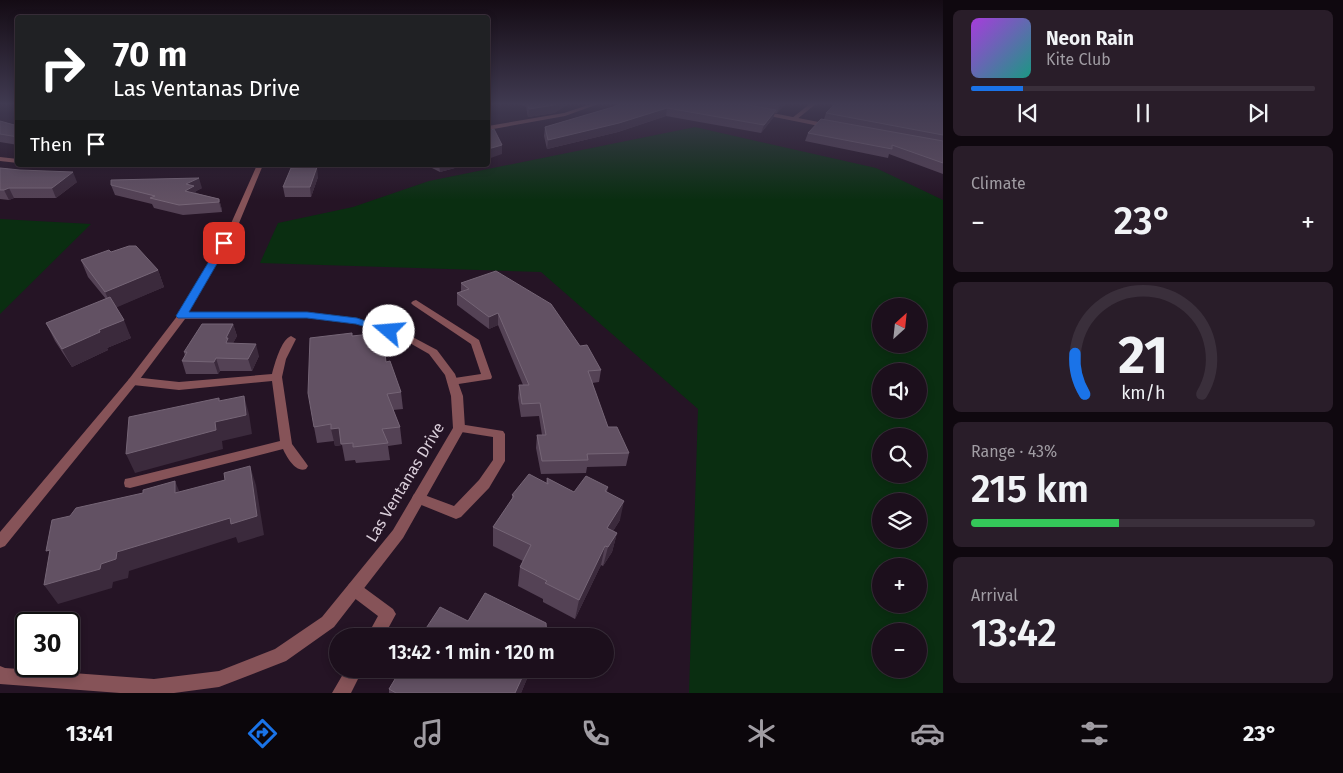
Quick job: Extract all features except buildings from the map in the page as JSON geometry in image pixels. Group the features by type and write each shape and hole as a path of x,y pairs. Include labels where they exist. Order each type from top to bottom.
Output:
{"street":[{"path":"0,159 15,161"},
{"path":"0,542 133,381 182,316 233,228 259,167"},
{"path":"416,303 475,342 487,377 452,381"},
{"name":"Las Ventanas Drive","path":"0,674 154,690 219,679 280,655 328,622 398,534 459,428 457,396 450,374 433,352 404,336 357,321 307,315 182,316"},
{"path":"291,339 281,359 278,377 286,444 302,466"},
{"path":"133,381 179,386 278,377"},
{"path":"419,498 456,513 484,484 499,461 500,434 459,428"},
{"path":"130,483 286,444"},
{"path":"354,589 388,614 380,628"},
{"path":"341,693 350,678"}],"green space":[{"path":"654,135 732,135 876,168 943,200 943,693 689,693 698,409 541,272 260,263 278,223 353,207 429,181"},
{"path":"0,219 91,224 0,314"}],"route":[{"path":"224,243 182,316 307,315 357,321 389,331"}]}
